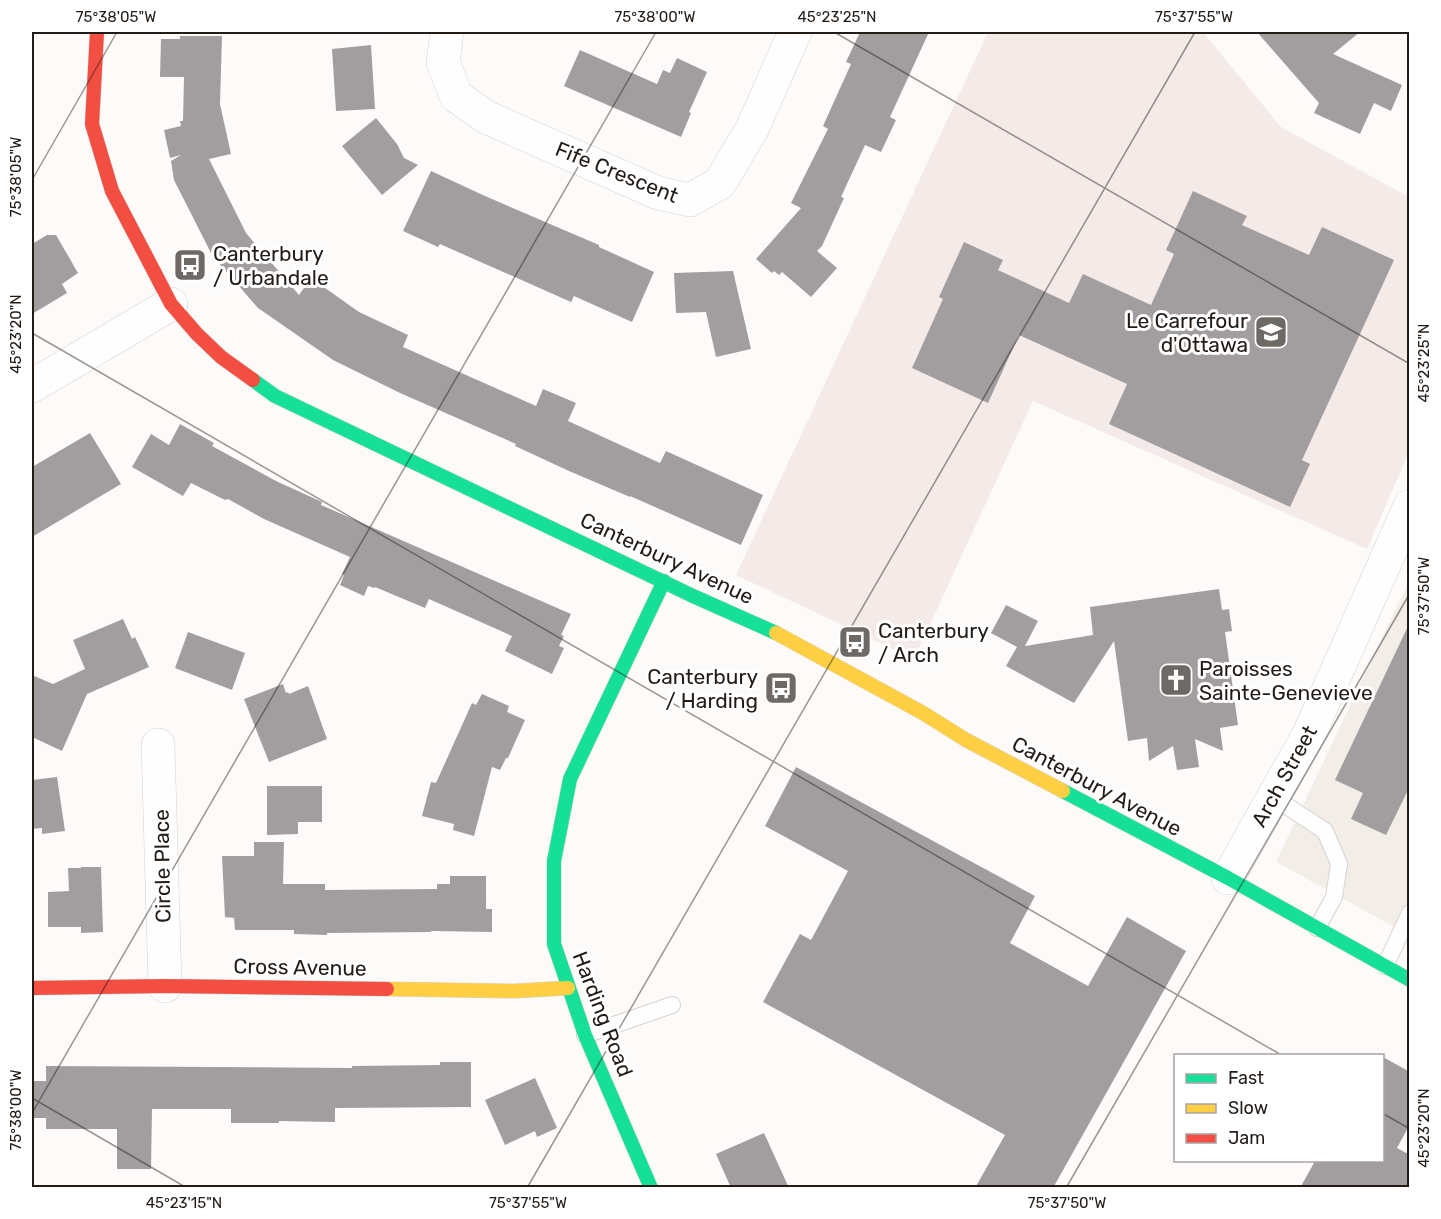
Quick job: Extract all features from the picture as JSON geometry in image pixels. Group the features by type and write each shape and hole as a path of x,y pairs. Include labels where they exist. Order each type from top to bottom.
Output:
{"street":[{"name":"Canterbury Avenue","path":"97,32 92,124 112,191 171,304 221,357 275,396 693,596 766,628 923,713 966,740 1228,878 1410,980"},
{"name":"Fife Crescent","path":"447,32 443,62 456,96 486,117 658,193 690,200 720,183 752,129 795,32"},
{"path":"32,386 171,304"},
{"name":"Arch Street","path":"1228,878 1309,734 1410,506"},
{"name":"Harding Road","path":"651,1188 585,1035 554,944 554,861 570,779 664,581"},
{"name":"Circle Place","path":"158,745 165,986"},
{"name":"Cross Avenue","path":"32,988 165,986 515,991 568,988"}],"lane":[{"path":"1273,797 1325,831 1339,864 1334,897 1317,928"},
{"path":"1384,966 1410,913"},
{"path":"585,1035 672,1005"}],"shaded area":[{"path":"988,32 1203,32 1281,127 1409,197 1409,452 1367,549 1033,401 914,659 736,575"},
{"path":"1409,581 1409,935 1276,862"}],"building":[{"path":"860,32 929,32 890,117 896,120 881,152 865,145 841,197 844,198 822,246 817,251 837,268 811,297 782,272 779,275 774,271 772,273 756,259 801,208 791,203 828,129 823,126 851,64 846,62"},
{"path":"1257,32 1360,32 1333,54 1402,85 1391,111 1374,103 1360,134 1314,113 1319,103"},
{"path":"180,36 222,36 220,104 231,154 209,159 246,233 299,295 311,278 359,312 408,335 403,347 536,406 543,389 576,403 568,421 660,463 666,451 763,495 741,545 569,471 515,446 516,444 400,393 333,360 258,308 212,255 174,180 171,161 181,155 170,158 164,130 181,126 180,121 183,121 184,77 160,77 161,39 180,39"},
{"path":"371,45 375,109 336,111 332,49"},
{"path":"580,50 657,84 663,70 670,73 677,58 707,72 689,112 691,113 681,137 564,86"},
{"path":"376,118 397,144 404,158 418,165 382,195 342,146"},
{"path":"431,171 599,245 654,272 632,322 574,296 571,302 440,244 438,247 403,231"},
{"path":"1193,191 1247,216 1242,225 1309,255 1322,227 1394,260 1302,460 1310,464 1290,507 1109,424 1127,384 1019,335 988,403 912,368 943,299 939,297 964,242 1003,260 998,270 1069,303 1083,274 1151,305 1174,254 1166,250"},
{"path":"47,235 56,235 78,273 62,284 67,293 32,314 32,244"},
{"path":"733,271 751,349 716,357 706,312 676,313 674,273"},
{"path":"180,424 214,443 212,446 276,481 322,502 321,505 571,614 561,635 564,636 559,646 564,648 552,674 505,651 512,636 429,599 425,608 368,586 364,596 340,585 344,575 342,574 350,557 264,519 228,499 225,500 191,483 183,496 132,467 151,434 169,445"},
{"path":"90,433 121,484 32,537 32,467"},
{"name":"Paroisses Sainte-Genevieve","path":"1219,589 1222,610 1229,609 1232,631 1225,632 1238,725 1220,728 1223,751 1195,739 1199,767 1177,770 1173,746 1149,761 1147,738 1128,741 1114,641 1074,703 1006,666 1017,647 991,633 1006,605 1038,621 1025,646 1093,635 1090,607"},
{"path":"123,619 132,639 135,637 149,667 87,694 62,751 32,737 32,675 53,684 85,669 73,640"},
{"path":"1410,622 1410,786 1386,835 1351,819 1363,793 1335,780"},
{"path":"188,632 245,653 232,690 175,668"},
{"path":"283,684 286,693 289,694 308,686 327,739 269,762 244,699"},
{"path":"482,694 509,706 507,712 525,720 500,770 492,767 474,836 453,830 454,824 422,816 431,782 436,783 472,703 476,705"},
{"path":"796,767 1035,896 1010,943 1088,986 1127,917 1186,951 1053,1188 975,1188 1005,1135 763,1002 800,934 811,940 848,871 765,826"},
{"path":"57,777 65,831 42,834 42,828 32,829 32,780"},
{"path":"267,786 322,786 322,822 298,822 298,834 267,835"},
{"path":"254,842 284,842 283,884 325,884 325,890 437,889 437,884 450,884 450,876 486,876 486,909 492,909 492,932 431,931 327,933 327,935 294,934 294,930 235,930 234,918 225,917 222,856 254,856"},
{"path":"101,867 103,932 81,933 81,927 48,927 48,892 69,891 68,868"},
{"path":"1384,1058 1410,1072 1410,1124 1397,1148 1410,1155 1410,1188 1300,1188 1314,1162 1384,1162"},
{"path":"440,1062 471,1062 471,1107 335,1108 335,1122 279,1121 279,1123 231,1123 231,1109 152,1109 151,1169 117,1169 117,1129 46,1129 46,1118 32,1118 32,1081 46,1081 46,1066 352,1068 352,1066 440,1065"},
{"path":"535,1078 557,1128 537,1137 535,1131 505,1145 485,1100"},
{"path":"764,1133 789,1188 731,1188 716,1154"}],"traffic: fast":[{"path":"253,380 275,396 693,596 776,633"},
{"path":"651,1188 585,1035 554,944 554,861 570,779 664,581"},
{"path":"1063,791 1228,878 1410,980"}],"traffic: slow":[{"path":"776,633 923,713 966,740 1063,791"},
{"path":"387,989 515,991 568,988"}],"traffic: jam":[{"path":"97,32 92,124 112,191 171,304 221,357 253,380"},
{"path":"32,988 165,986 387,989"}],"place":[{"name":"Canterbury / Urbandale","path":"190,265"},
{"name":"Le Carrefour d'Ottawa","path":"1271,332"},
{"name":"Canterbury / Arch","path":"855,642"},
{"name":"Paroisses Sainte-Genevieve","path":"1176,680"},
{"name":"Canterbury / Harding","path":"781,688"}]}
